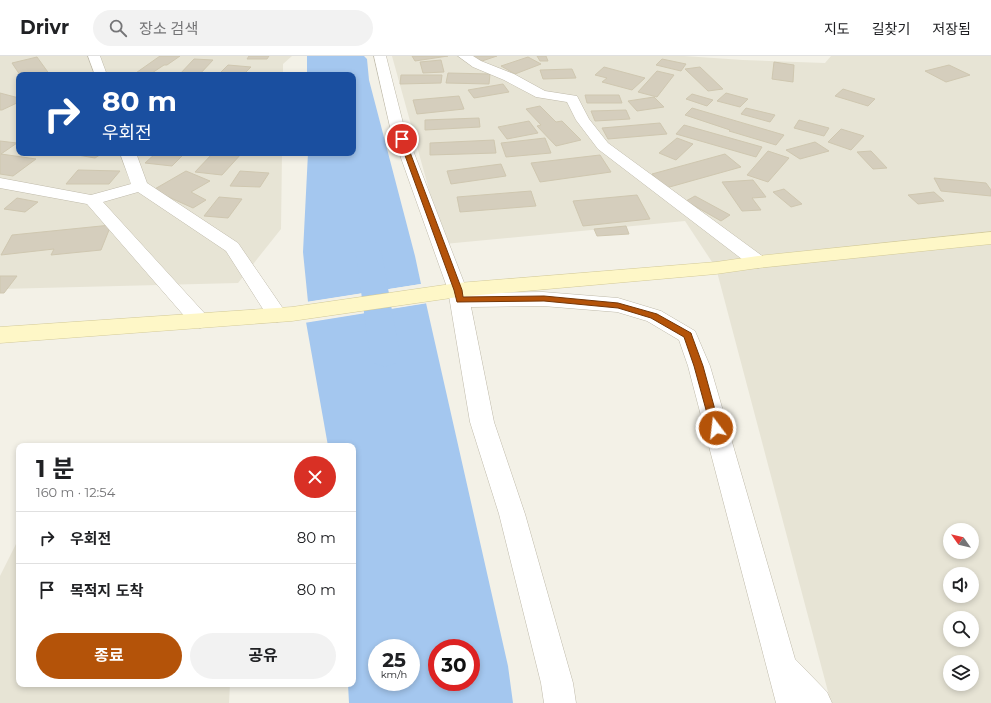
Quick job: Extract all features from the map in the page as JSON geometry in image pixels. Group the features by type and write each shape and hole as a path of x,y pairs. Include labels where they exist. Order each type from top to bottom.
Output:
{"main road":[{"path":"0,335 285,314 453,294 716,268 758,262 991,238"}],"street":[{"path":"94,56 100,72"},
{"path":"380,56 397,127 453,294 482,422 512,514 557,683 560,703"},
{"path":"464,56 477,64 509,77 541,94 572,100 583,120 603,146 758,262"},
{"path":"129,156 140,186 232,247 285,314"},
{"path":"0,183 92,200 140,186"},
{"path":"92,200 200,321"},
{"path":"453,294 618,305 654,316 688,336 699,366 792,703"},
{"path":"783,668 816,703"}],"shaded area":[{"path":"0,56 292,56 283,64 283,72 16,72 16,156 282,156 281,229 238,283 0,289"},
{"path":"392,56 684,56 825,63 831,56 991,56 991,703 831,703 716,268 685,221 444,244"},
{"path":"16,544 16,687 230,687 229,703 0,703 0,576"}],"water":[{"path":"307,56 364,56 367,59 369,80 421,284 308,302 303,252 308,156 356,156 356,72 307,72"},
{"path":"426,303 508,666 513,703 349,703 348,687 356,687 356,443 327,443 306,322"}],"pier":[{"path":"423,284 421,286 308,304 306,302"},
{"path":"425,301 428,303 304,323 306,321"}],"building":[{"path":"160,56 180,56 154,72 137,72"},
{"path":"249,56 269,56 267,59 247,59"},
{"path":"412,56 448,56 415,61"},
{"path":"471,56 497,56 482,61"},
{"path":"537,56 546,56 548,61 540,61"},
{"path":"37,57 48,72 18,72 12,63"},
{"path":"528,57 541,64 515,74 501,66"},
{"path":"194,59 213,60 202,72 182,72"},
{"path":"662,59 686,64 681,71 656,65"},
{"path":"441,60 444,72 423,73 420,62"},
{"path":"774,62 794,65 793,82 772,79"},
{"path":"228,65 251,67 246,72 221,72"},
{"path":"949,65 970,75 946,82 925,71"},
{"path":"604,67 645,78 632,90 602,82 607,78 595,75"},
{"path":"700,67 723,89 708,91 685,69"},
{"path":"572,69 576,78 543,79 540,70"},
{"path":"657,71 674,75 657,97 638,92"},
{"path":"448,73 490,74 489,84 446,83"},
{"path":"401,75 442,75 441,83 400,84"},
{"path":"503,84 509,92 474,98 468,90"},
{"path":"843,89 875,99 868,106 835,96"},
{"path":"0,93 16,97 16,103 0,110"},
{"path":"726,93 748,99 740,107 717,101"},
{"path":"692,94 713,100 707,106 686,99"},
{"path":"585,95 619,95 622,103 587,103"},
{"path":"459,96 464,109 417,114 413,100"},
{"path":"654,97 664,107 637,111 628,101"},
{"path":"540,106 556,122 562,121 581,140 556,146 537,126 541,125 526,109"},
{"path":"692,108 784,135 776,145 729,131 730,130 685,115"},
{"path":"746,108 775,115 770,122 741,114"},
{"path":"626,110 630,119 595,121 591,111"},
{"path":"479,118 480,127 425,130 425,120"},
{"path":"799,120 829,128 824,136 794,128"},
{"path":"529,121 538,133 507,139 498,127"},
{"path":"660,123 667,134 608,139 602,128"},
{"path":"684,125 762,147 756,157 676,134"},
{"path":"841,129 864,136 851,150 828,142"},
{"path":"545,138 551,153 506,157 501,143"},
{"path":"677,138 693,144 676,160 659,153"},
{"path":"494,140 496,153 430,155 430,143"},
{"path":"0,141 16,143 1,154 36,159 13,176 0,174"},
{"path":"815,142 829,151 800,159 786,150"},
{"path":"768,151 789,158 768,182 747,175"},
{"path":"871,151 887,168 873,169 857,152"},
{"path":"725,154 741,167 666,188 652,174"},
{"path":"600,155 611,172 540,182 531,163"},
{"path":"83,156 98,156 95,158"},
{"path":"153,156 182,156 172,166 145,163"},
{"path":"210,156 239,156 222,175 195,172"},
{"path":"501,164 506,176 451,184 447,171"},
{"path":"78,170 120,171 109,184 66,184"},
{"path":"186,171 210,181 191,192 206,200 193,208 153,190"},
{"path":"240,171 269,173 260,187 230,186"},
{"path":"934,178 986,183 991,190 991,196 941,191"},
{"path":"753,180 766,197 752,198 761,210 742,211 722,182"},
{"path":"784,189 802,204 791,207 773,192"},
{"path":"531,191 536,206 460,212 457,197"},
{"path":"934,192 944,201 918,204 908,195"},
{"path":"637,195 650,219 583,226 573,201"},
{"path":"695,196 730,215 721,221 686,201"},
{"path":"219,197 242,199 228,218 204,216"},
{"path":"17,198 38,202 25,212 4,209"},
{"path":"111,225 101,250 51,255 54,249 1,255 12,235"},
{"path":"626,226 629,234 597,236 594,229"},
{"path":"0,276 17,276 4,293 0,293"}],"waterway":[{"path":"368,249 385,355"}],"route":[{"path":"402,139 458,290 460,300 544,299 618,305 654,316 688,336 699,366 716,428"}]}
